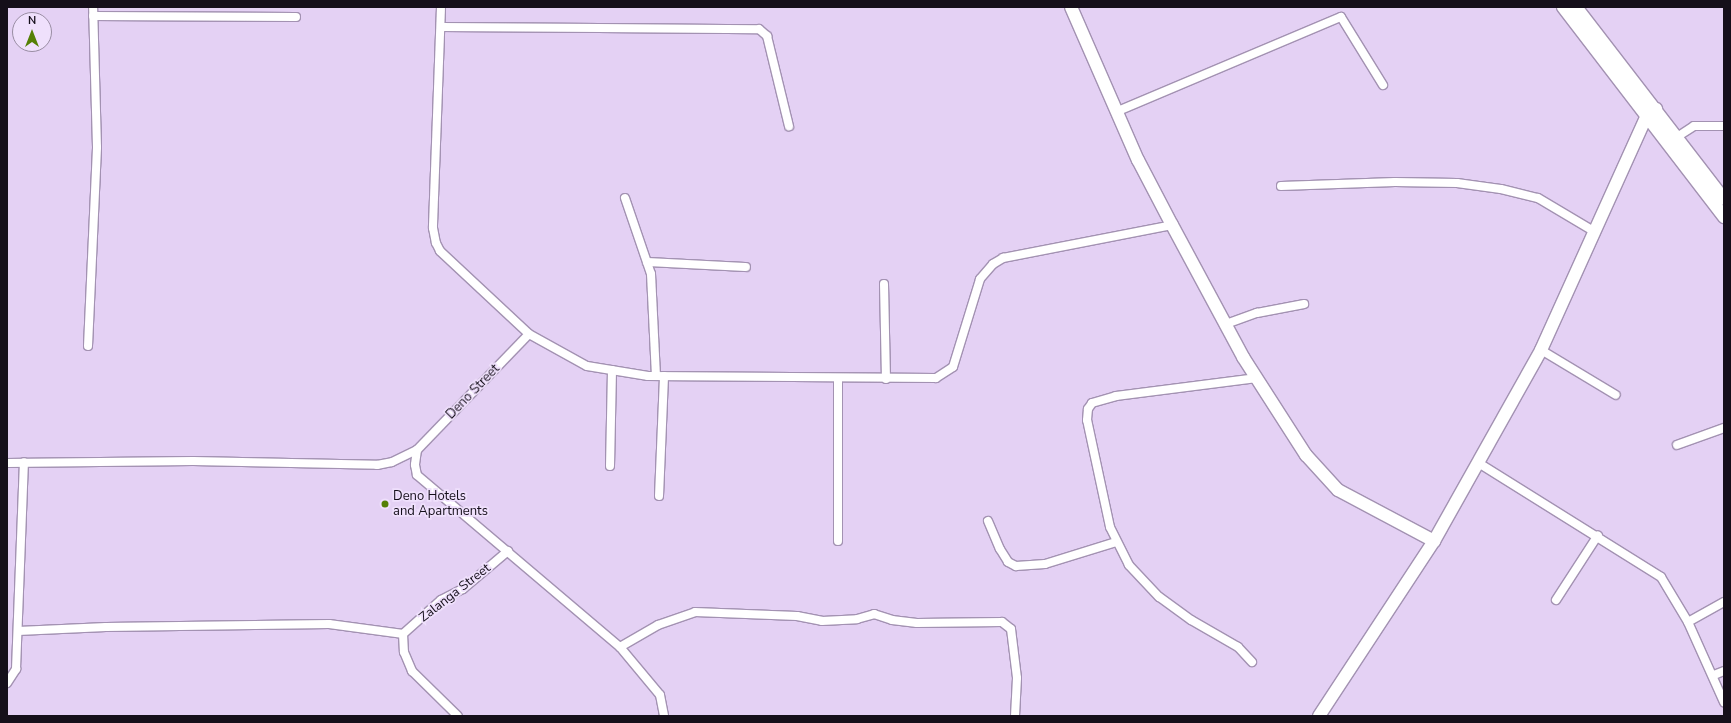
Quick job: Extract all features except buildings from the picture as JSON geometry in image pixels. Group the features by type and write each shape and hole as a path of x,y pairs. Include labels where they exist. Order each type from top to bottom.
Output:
{"street":[{"path":"441,7 433,228 436,243 440,251 529,334 587,366 660,376 886,379 936,378 953,367 980,279 993,264 1003,258 1172,225"},
{"path":"1071,7 1118,111 1138,160 1172,225 1257,378 1306,455 1338,490 1434,541"},
{"path":"1563,7 1652,112 1678,137 1724,199"},
{"path":"1576,7 1652,112 1724,217"},
{"path":"88,346 97,147 93,11 296,17"},
{"path":"1118,111 1341,17 1383,86"},
{"path":"441,27 759,29 767,36 789,126"},
{"path":"1319,716 1434,541 1541,350 1652,112"},
{"path":"1678,137 1694,126 1724,126"},
{"path":"1281,186 1403,182 1457,183 1501,189 1538,198 1595,232"},
{"path":"625,198 651,274 660,376 659,496"},
{"path":"647,262 746,267"},
{"path":"884,284 886,379"},
{"path":"1226,324 1257,313 1304,304"},
{"name":"Deno Street","path":"417,450 529,334"},
{"path":"1541,350 1616,395"},
{"path":"610,466 612,370"},
{"path":"838,378 838,541"},
{"path":"1252,662 1238,647 1191,620 1160,597 1129,565 1116,542 1101,493 1087,420 1088,409 1092,403 1116,396 1257,378"},
{"path":"1677,445 1724,428"},
{"path":"7,463 193,461 378,465 392,462 417,450"},
{"path":"417,450 415,465 418,475 620,647 660,695 664,716"},
{"path":"7,683 16,669 24,462"},
{"path":"1478,462 1598,535 1661,577 1688,622 1714,675 1724,702"},
{"path":"988,522 1004,556 1008,562 1016,566 1045,564 1116,542"},
{"path":"1556,600 1598,535"},
{"name":"Zalanga Street","path":"403,634 441,600 463,589 508,551"},
{"path":"1688,622 1724,602"},
{"path":"620,647 658,625 695,612 796,616 822,621 857,619 874,614 892,620 917,623 1002,622 1011,629 1017,678 1015,716"},
{"path":"18,631 106,627 329,624 403,634 404,652 412,671 458,716"},
{"path":"1714,675 1724,671"}],"place":[{"name":"Deno Hotels and Apartments","path":"385,504"}]}
